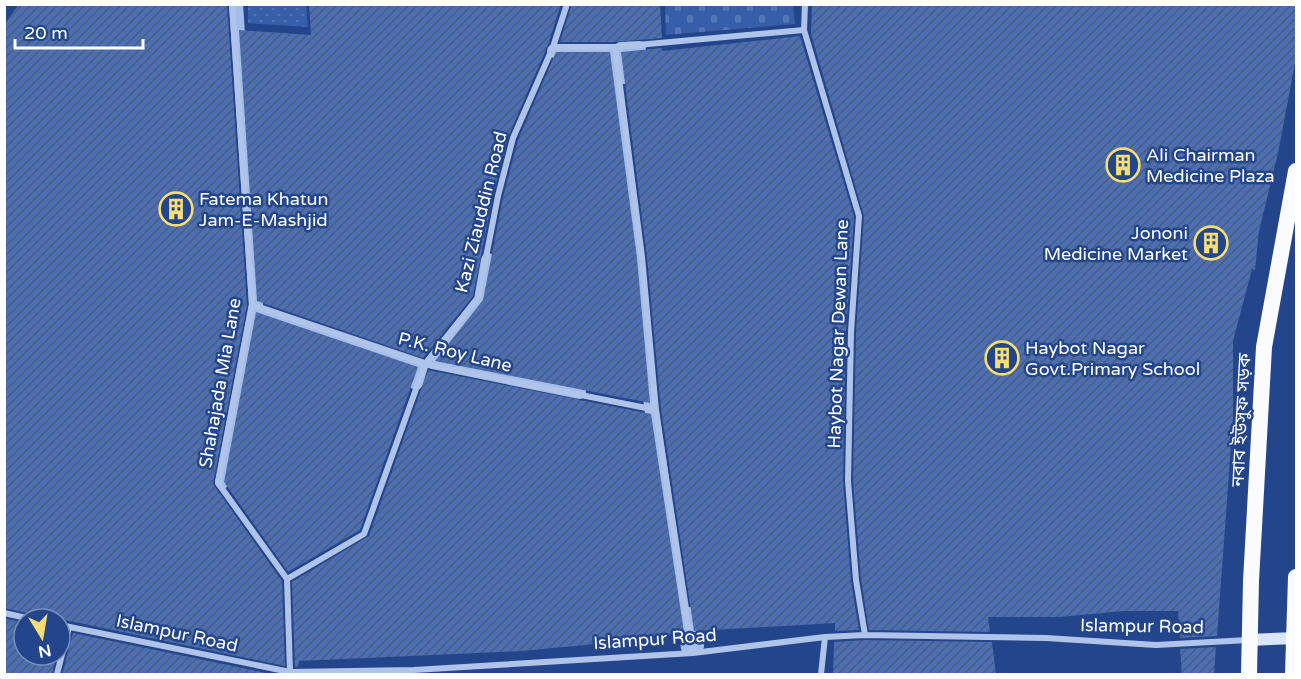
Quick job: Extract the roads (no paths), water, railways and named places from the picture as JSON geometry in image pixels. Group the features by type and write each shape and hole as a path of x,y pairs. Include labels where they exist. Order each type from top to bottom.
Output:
{"highway":[{"name":"নবাব ইউসুফ সড়ক","path":"1249,675 1248,640 1264,347 1296,171"},
{"path":"1293,675 1296,577"}],"main road":[{"path":"1248,640 1296,638"}],"street":[{"name":"Shahajada Mia Lane","path":"232,4 252,305 218,483 287,579"},
{"name":"Kazi Ziauddin Road","path":"287,579 364,534 425,364 478,298 498,196 513,138 553,47 567,4"},
{"name":"Haybot Nagar Dewan Lane","path":"805,4 804,30 859,216 851,332 848,481 856,580 865,635"},
{"path":"553,47 615,47 804,30"},
{"path":"615,47 642,257 656,410 693,653"},
{"name":"P.K. Roy Lane","path":"252,305 425,364 656,410"},
{"path":"287,579 290,672"},
{"name":"Islampur Road","path":"72,628 290,672 414,672 693,653 825,637 865,635 1046,638 1156,645 1248,640"},
{"path":"821,675 825,637"}],"waterway":[{"path":"222,482 256,304 236,4"},
{"path":"624,77 621,49 639,48"},
{"path":"554,51 610,51 637,257 651,406 688,648"},
{"path":"488,260 481,300 432,362 579,392"},
{"path":"255,310 421,366 416,383"},
{"path":"691,614 697,646"}],"place":[{"name":"Ali Chairman Medicine Plaza","path":"1123,165"},
{"name":"Fatema Khatun Jam-E-Mashjid","path":"176,209"},
{"name":"Jononi Medicine Market","path":"1211,243"},
{"name":"Haybot Nagar Govt.Primary School","path":"1002,358"}]}
